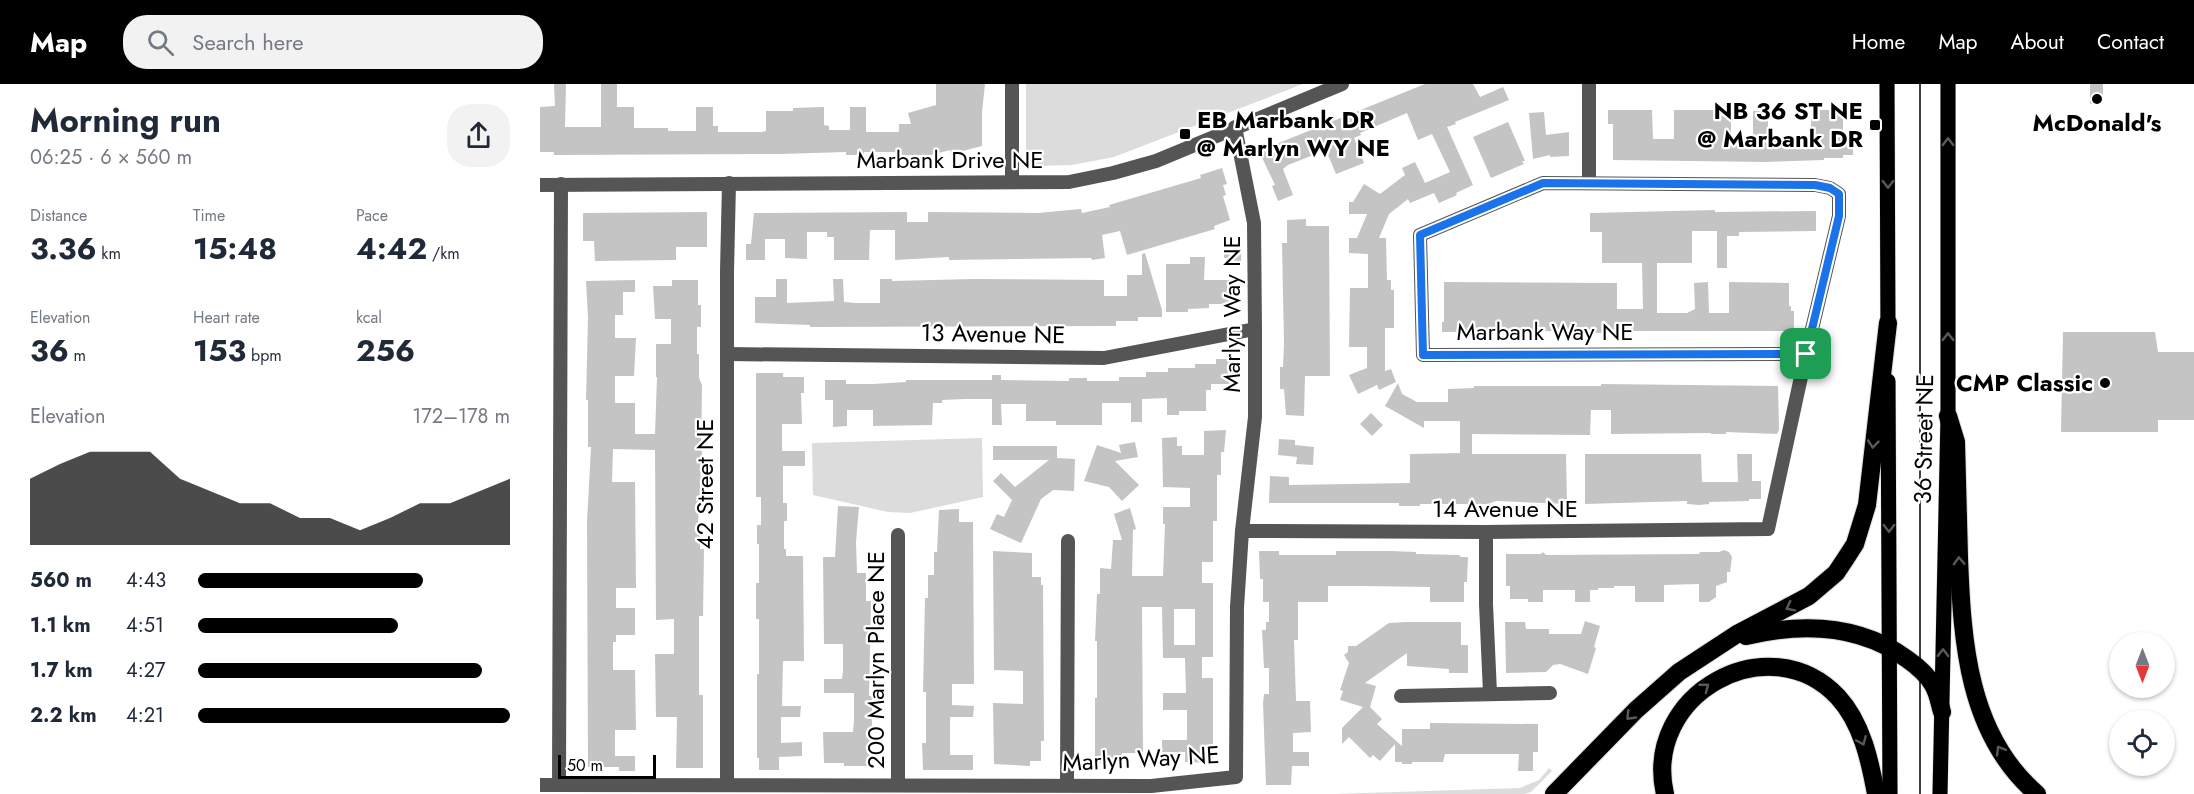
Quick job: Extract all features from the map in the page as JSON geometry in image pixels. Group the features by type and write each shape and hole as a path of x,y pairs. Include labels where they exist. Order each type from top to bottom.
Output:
{"highway":[{"path":"1554,794 1658,690 1695,660 1809,596 1836,573 1855,544 1867,505 1888,323"},
{"path":"1948,416 1956,442 1962,626 1974,691 1980,711 2002,754 2037,794"},
{"path":"1713,648 1744,636 1766,631 1798,627 1842,631 1889,648 1913,663 1932,682 1942,712"},
{"path":"1665,794 1662,768 1668,733 1689,701 1713,681 1746,669 1764,668 1799,672 1814,679 1837,696 1853,720 1867,752 1876,794"}],"main road":[{"name":"36 Street NE","path":"1887,84 1890,794"},
{"name":"36 Street NE","path":"1940,794 1948,416 1948,84"}],"street":[{"path":"1012,84 1012,182"},
{"name":"Marbank Drive NE","path":"540,184 1069,182 1156,161 1342,84"},
{"path":"1589,84 1589,183"},
{"name":"Marlyn Way NE","path":"540,785 1151,786 1236,777 1237,607 1242,531 1255,417 1255,329 1254,223 1235,128"},
{"name":"42 Street NE","path":"727,784 729,183"},
{"name":"Marbank Way NE","path":"1768,529 1839,216 1839,194 1830,188 1815,185 1543,183 1420,235 1423,355 1806,354"},
{"path":"559,785 561,184"},
{"name":"13 Avenue NE","path":"728,354 1104,358 1255,329"},
{"name":"14 Avenue NE","path":"1242,531 1485,532 1768,529"},
{"path":"1485,532 1490,693"},
{"name":"200 Marlyn Place NE","path":"898,535 898,785"},
{"path":"1067,785 1068,541"},
{"path":"1401,696 1550,693"}],"shaded area":[{"path":"1026,84 1303,84 1114,157 1072,165 1036,166 1026,153"},
{"path":"982,438 983,497 910,513 888,512 813,495 812,443"},
{"path":"1549,768 1552,771 1531,792 1524,794 1334,794 1520,788 1539,780"}],"building":[{"path":"554,84 566,84 565,127 601,127 601,84 617,84 617,107 634,107 634,128 696,131 696,107 713,107 713,126 718,126 718,132 762,132 766,131 766,111 793,111 793,108 824,107 824,125 829,126 829,130 850,130 850,107 866,107 866,132 899,132 899,124 911,124 908,113 936,105 936,84 985,84 982,146 951,154 950,150 931,155 906,155 906,158 895,158 895,152 864,152 864,155 846,155 846,152 554,155 554,152 540,152 540,107 555,106"},
{"path":"1425,84 1473,84 1480,97 1503,87 1509,100 1447,127 1473,185 1439,203 1434,193 1410,203 1408,199 1389,214 1379,238 1386,238 1387,280 1391,280 1391,290 1394,290 1394,328 1385,328 1385,371 1391,369 1396,382 1379,390 1377,385 1358,394 1349,375 1367,368 1367,347 1349,347 1350,288 1368,288 1368,254 1349,253 1349,238 1357,238 1367,214 1349,214 1349,202 1353,202 1364,184 1380,194 1405,175 1402,168 1415,162 1425,183 1450,172 1432,134 1418,140 1407,113 1360,133 1361,135 1354,138 1364,163 1336,174 1326,150 1288,165 1283,169 1293,195 1278,201 1272,186 1275,185 1259,151"},
{"name":"McDonald's","path":"2090,84 2103,84 2103,104 2090,104"},
{"path":"1608,110 1652,110 1653,139 1674,139 1674,110 1731,110 1731,139 1753,139 1753,111 1768,111 1768,141 1800,141 1800,137 1811,137 1811,110 1843,110 1843,133 1847,133 1847,138 1853,138 1853,155 1843,155 1843,158 1824,158 1824,160 1767,162 1613,160 1613,124 1608,124"},
{"path":"1544,112 1546,135 1569,132 1569,156 1550,157 1550,155 1533,159 1529,113"},
{"path":"1508,122 1525,161 1522,161 1524,164 1491,178 1473,137"},
{"path":"1222,168 1227,184 1223,185 1226,195 1223,196 1230,220 1214,226 1215,229 1127,255 1120,231 1102,235 1105,258 1092,260 1091,258 949,260 949,257 895,260 895,230 870,230 869,260 834,260 834,237 827,237 827,232 807,232 807,259 785,258 785,239 765,239 765,260 746,260 746,244 751,244 754,213 907,212 907,222 928,222 928,212 1038,213 1081,209 1082,213 1110,207 1109,205 1201,178 1200,175"},
{"path":"1715,210 1715,212 1816,211 1816,231 1739,232 1739,236 1727,236 1727,268 1717,268 1717,231 1692,231 1692,263 1657,263 1657,313 1687,313 1695,309 1694,283 1708,282 1709,313 1729,313 1729,282 1789,283 1789,306 1791,306 1791,311 1794,311 1794,331 1616,331 1616,334 1568,331 1442,332 1444,282 1617,283 1617,309 1643,309 1642,263 1602,263 1602,232 1590,232 1590,213"},
{"path":"707,212 707,247 676,247 676,260 595,261 594,241 583,241 583,213"},
{"path":"1306,219 1306,226 1329,226 1330,376 1305,376 1304,416 1286,415 1284,389 1280,389 1280,367 1283,367 1284,344 1282,243 1287,243 1287,220"},
{"path":"1224,245 1241,245 1241,263 1227,263 1227,258 1224,258"},
{"path":"1145,253 1162,317 1138,317 1138,321 1116,321 1116,326 810,327 810,325 755,323 755,297 776,297 776,279 787,279 787,303 834,301 833,279 843,279 844,302 855,303 880,303 880,279 892,279 892,281 1104,280 1104,296 1127,296 1127,275 1142,275 1142,254"},
{"path":"1190,257 1205,257 1204,280 1236,280 1236,304 1209,304 1209,308 1188,309 1188,312 1166,312 1166,264 1190,264"},
{"path":"635,280 635,292 623,292 623,315 615,315 615,338 636,338 634,376 615,376 615,403 635,403 635,434 655,434 656,344 671,344 671,319 655,319 653,286 672,286 672,280 698,280 701,327 697,327 697,354 699,354 699,378 702,385 702,451 698,524 700,524 700,549 704,549 703,616 699,616 699,695 703,695 703,768 676,768 677,717 656,717 655,654 674,654 674,619 656,620 655,450 613,449 612,482 635,482 636,588 616,588 616,608 635,608 635,635 616,635 616,642 613,642 613,670 635,670 636,730 615,730 615,756 635,756 635,771 619,771 619,767 588,767 587,522 591,447 588,447 588,400 586,400 588,317 586,281"},
{"path":"2063,332 2155,332 2158,352 2194,352 2194,420 2158,420 2158,432 2061,432"},
{"path":"1216,359 1236,359 1234,384 1211,384 1211,390 1206,390 1206,411 1179,411 1179,415 1167,415 1167,398 1142,399 1142,422 1131,422 1131,403 1102,403 1102,425 1056,425 1056,421 1026,421 1026,404 1001,404 1002,425 992,425 992,399 965,399 942,400 942,403 933,403 932,425 873,426 873,410 847,410 847,426 833,427 833,400 825,400 825,380 846,380 846,384 873,384 906,382 906,380 992,380 992,375 1001,375 1001,380 1069,381 1069,378 1087,378 1087,381 1119,381 1119,377 1146,377 1146,372 1168,372 1168,368 1195,368 1195,364 1216,364"},
{"path":"756,373 783,373 783,377 804,377 804,393 801,393 802,424 782,424 782,451 805,451 805,466 783,466 783,503 787,503 787,521 784,521 784,549 786,549 786,556 803,556 804,661 783,661 782,706 801,706 800,717 781,717 781,743 802,742 802,756 779,757 779,770 759,770 759,758 757,758 759,619 756,619 756,583 759,583 757,525 761,525 761,497 756,497"},
{"path":"1398,383 1402,394 1417,402 1448,402 1448,389 1474,388 1474,386 1601,386 1601,384 1778,386 1779,430 1777,434 1726,432 1726,434 1611,434 1611,410 1591,410 1590,435 1472,434 1472,454 1566,454 1567,504 1496,501 1488,504 1420,504 1420,506 1399,506 1399,503 1269,503 1270,476 1289,477 1289,485 1410,483 1410,454 1460,453 1460,421 1424,421 1424,428 1385,406"},
{"path":"1371,413 1383,425 1372,436 1360,424"},
{"path":"1226,430 1224,452 1221,452 1221,475 1217,475 1217,521 1213,521 1213,562 1202,562 1202,583 1213,583 1213,657 1202,657 1202,678 1213,678 1213,763 1185,762 1185,752 1162,752 1162,740 1187,740 1187,710 1163,710 1163,693 1186,693 1185,658 1163,658 1162,607 1142,607 1143,753 1122,753 1122,764 1095,763 1097,594 1100,594 1100,568 1111,569 1113,540 1122,540 1114,514 1130,508 1136,529 1133,530 1132,576 1163,576 1165,524 1163,524 1163,507 1190,507 1190,488 1163,487 1162,438 1177,437 1177,446 1182,446 1182,455 1204,455 1204,431","holes":["1174,609 1195,609 1195,645 1174,645"]},
{"path":"1279,439 1295,440 1295,445 1314,447 1313,465 1296,464 1297,457 1278,455"},
{"path":"1135,442 1138,457 1115,461 1139,485 1122,501 1109,487 1084,481 1097,445 1121,453 1119,445"},
{"path":"993,446 1057,446 1057,458 1075,459 1074,491 1053,490 1041,499 1021,543 990,529 997,514 1004,517 1012,500 993,481 1001,473 1015,487 1049,460 993,460"},
{"path":"1585,454 1701,454 1702,482 1738,482 1737,454 1752,454 1752,481 1761,481 1761,499 1709,502 1709,504 1699,505 1687,504 1687,501 1585,504"},
{"path":"838,506 859,507 856,542 857,573 866,573 866,601 871,601 869,696 872,696 872,766 824,763 823,732 853,732 854,720 854,693 824,693 824,679 842,679 843,671 843,644 824,644 823,557 835,557"},
{"path":"959,509 959,522 973,522 974,684 952,684 952,705 974,706 973,717 950,717 950,755 973,755 973,770 923,770 922,743 926,743 926,692 923,692 925,598 928,598 928,575 934,575 939,510"},
{"path":"1724,550 1732,557 1730,572 1727,572 1727,582 1716,586 1716,597 1709,602 1699,602 1699,584 1664,585 1664,602 1635,602 1635,586 1614,586 1614,588 1590,590 1590,602 1575,602 1575,590 1543,590 1543,602 1528,602 1528,599 1510,599 1510,586 1506,586 1506,554 1541,554 1543,552 1546,555 1699,554 1700,552"},
{"path":"993,551 1032,553 1032,577 1041,577 1041,585 1043,585 1044,741 1041,741 1041,761 1030,761 1030,766 994,764 993,703 1023,704 1023,671 994,670"},
{"path":"1259,551 1279,551 1279,555 1336,555 1336,551 1391,551 1468,557 1464,602 1430,602 1430,587 1328,586 1328,602 1298,602 1298,640 1294,640 1296,701 1310,701 1311,732 1293,733 1293,752 1309,752 1309,766 1292,766 1291,785 1266,785 1263,703 1264,694 1269,694 1269,668 1264,668 1262,630 1266,630 1266,622 1269,622 1269,602 1263,602"},
{"path":"1585,621 1600,626 1588,674 1560,664 1553,665 1546,672 1506,673 1505,622 1525,622 1526,629 1549,629 1549,634 1581,634"},
{"path":"1461,622 1461,645 1468,645 1468,673 1449,673 1449,669 1407,666 1407,653 1365,683 1376,686 1370,707 1382,719 1377,724 1402,746 1402,729 1430,729 1430,723 1538,724 1538,752 1533,752 1533,771 1518,771 1519,754 1445,754 1443,762 1402,764 1402,762 1395,762 1395,744 1380,761 1373,755 1370,758 1349,737 1342,744 1342,728 1363,707 1340,700 1343,691 1340,690 1349,663 1344,655 1348,652 1348,646 1356,646 1389,623"}],"tram line":[{"path":"1920,84 1920,794"}],"place":[{"name":"McDonald's","path":"2097,99"},
{"name":"NB 36 ST NE @ Marbank DR","path":"1875,125"},
{"name":"EB Marbank DR @ Marlyn WY NE","path":"1185,134"},
{"name":"CMP Classic","path":"2105,383"}],"route":[{"path":"1543,183 1815,185 1830,188 1839,194 1839,216 1806,354 1423,355 1420,235 1543,183"}]}
